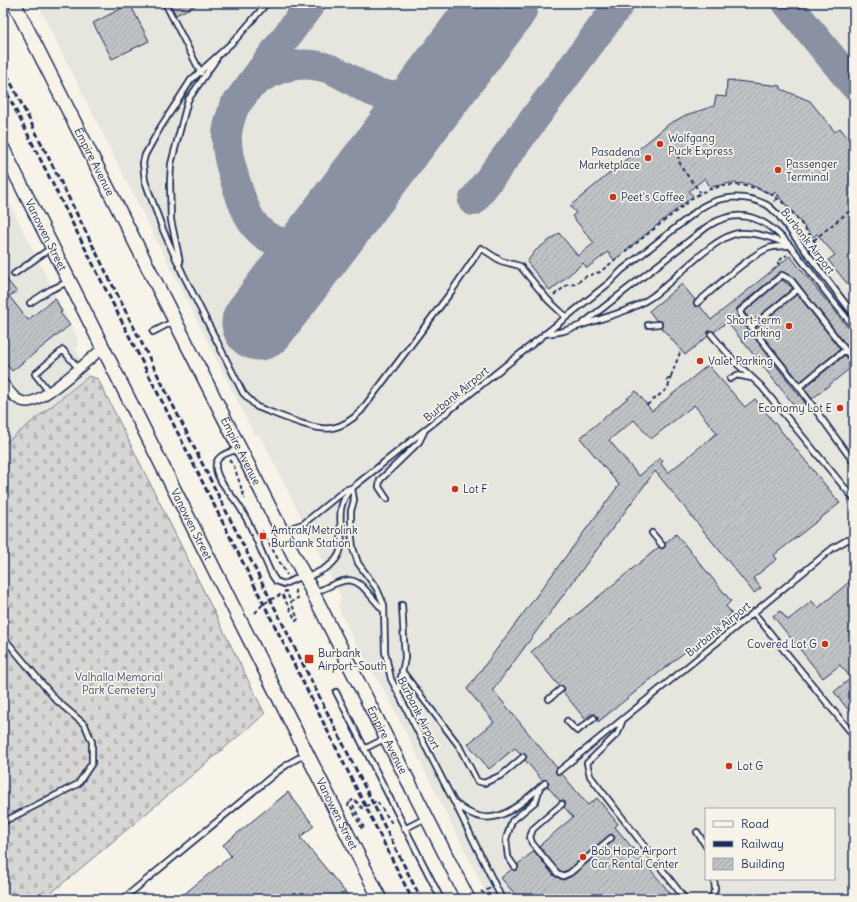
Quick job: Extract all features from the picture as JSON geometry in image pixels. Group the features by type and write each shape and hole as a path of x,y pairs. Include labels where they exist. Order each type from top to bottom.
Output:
{"main road":[{"name":"Empire Avenue","path":"14,3 388,738 468,899"},
{"name":"Vanowen Street","path":"3,149 380,899"}],"street":[{"path":"3,384 14,398 26,402 42,398 103,348"}],"lane":[{"path":"165,3 199,71 203,76"},
{"path":"267,3 246,29 199,71 182,92 145,155 143,163 145,181 183,274 243,393 249,401 257,407 317,428 330,429 342,425 361,411 452,292 481,248 501,261 520,266 548,300 566,317"},
{"path":"183,274 171,220 171,164 185,106 191,93 223,51"},
{"name":"Burbank Airport","path":"545,783 507,812 493,817 480,818 466,812 454,802 391,679 387,663 384,604 354,555 351,531 351,511 354,500 352,488 702,207 712,201 729,197 743,198 765,204 779,216 854,315"},
{"name":"Burbank Airport","path":"581,325 708,226 725,217 752,218 766,224 781,234 854,327"},
{"name":"Burbank Airport","path":"543,334 562,332 609,317 648,300 713,246 739,233 771,237 791,246"},
{"path":"697,303 756,255 768,248 791,246"},
{"path":"14,274 53,247"},
{"path":"854,362 792,280 782,275 740,311 741,315 799,388 854,463"},
{"path":"30,303 50,290 70,282"},
{"path":"751,327 798,289"},
{"path":"153,332 175,321"},
{"path":"648,325 659,324"},
{"path":"711,334 734,361 761,386 854,499"},
{"path":"49,392 35,374 63,350 78,368"},
{"path":"799,388 845,350"},
{"path":"730,379 737,375 752,379"},
{"path":"387,499 379,487 380,480 420,442 425,430"},
{"path":"240,449 222,456 217,460 216,470 241,509 272,575 276,581 284,584 329,566 339,554 341,547 341,504 345,495 352,488"},
{"path":"282,530 300,526 345,490 352,488"},
{"path":"652,533 662,544"},
{"name":"Burbank Airport","path":"559,771 833,548 847,540 854,540"},
{"path":"313,593 341,580 354,581 371,594 384,611"},
{"path":"398,692 405,658 402,605"},
{"path":"753,612 854,736"},
{"path":"3,637 56,700 85,725 92,742 92,763 78,784 3,822"},
{"path":"402,671 459,746 477,781 484,783 502,775 523,757"},
{"path":"548,699 561,689"},
{"path":"336,692 404,829 441,899"},
{"path":"567,721 577,731 594,718"},
{"path":"622,719 618,733 587,763 590,776 685,899"},
{"path":"364,749 388,738"},
{"path":"123,899 277,772 291,762 307,754"},
{"path":"515,867 508,857 506,839 512,821 536,801 540,787"},
{"path":"454,802 502,899"},
{"path":"562,804 533,829 530,837 557,873 563,876 570,873 611,838"},
{"path":"404,829 428,817"},
{"path":"697,832 705,844"},
{"path":"711,899 715,889 714,880"}],"path":[{"path":"676,148 681,167 700,192"},
{"path":"814,240 848,212 854,218"},
{"path":"780,265 777,262 788,254"},
{"path":"647,405 668,388 680,350"},
{"path":"666,381 671,376"},
{"path":"291,602 298,598 292,584"},
{"path":"255,613 263,604 282,594 296,620 298,620 286,591"},
{"path":"350,813 347,804 349,803 362,829 364,828 351,801 354,799 362,808 377,801"},
{"path":"490,888 487,890 491,898"},
{"path":"481,891 488,898 491,898"}],"shaded area":[{"path":"37,3 854,3 854,899 489,899 388,697 358,648 338,607 341,597 260,435 254,434"},
{"path":"3,190 78,340 76,349 89,376 3,445"}],"green space":[{"name":"Valhalla Memorial Park Cemetery","path":"89,376 98,379 265,714 44,899 3,899 3,445"}],"building":[{"path":"169,3 200,3 176,15"},
{"path":"130,4 149,41 112,59 93,23"},
{"name":"Passenger Terminal","path":"727,80 781,86 781,89 810,101 835,132 840,128 854,146 854,292 828,260 835,255 817,234 813,237 775,192 773,195 749,184 731,183 710,187 705,178 689,191 693,196 614,260 608,252 587,268 583,263 550,291 527,262 535,251 559,233 578,256 594,243 572,216 576,213 570,206 669,124 686,115 714,106 716,96 726,97"},
{"path":"790,256 854,335 854,355 794,278 783,272 780,272 737,308 738,317 806,404 798,410 727,322 714,332 709,331 708,336 685,355 661,327 662,322 656,320 649,311 682,284 695,300 694,305 700,306 711,320"},
{"path":"3,275 17,292 9,296 28,320 55,298 62,312 60,313 70,325 12,371 3,360"},
{"path":"782,280 793,288 752,322 744,312"},
{"path":"797,294 840,349 800,382 756,328"},
{"path":"845,355 854,365 812,399 804,388"},
{"path":"708,365 745,407 755,399 840,503 774,555 777,559 753,578 761,588 754,593 655,471 493,690 557,768 556,774 562,774 588,805 597,798 618,824 615,827 675,899 519,899 501,878 512,869 517,870 518,864 534,851 554,876 563,880 572,876 613,841 615,837 612,834 609,835 568,870 563,872 559,870 539,846 573,817 564,807 565,802 560,801 547,786 548,781 542,780 525,760 526,755 521,754 515,748 489,769 468,744 494,722 467,689 619,485 580,438 636,391 652,411","holes":["694,405 717,433 668,473 661,464 663,460 661,458 639,476 609,440 634,420 651,439"]},
{"path":"676,534 731,601 726,606 732,614 598,722 598,717 595,714 591,714 585,719 563,692 564,687 559,686 531,652 659,547 664,548 665,543"},
{"name":"Covered Lot G","path":"854,578 854,717 834,692 851,678 840,665 823,678 773,616 780,611 788,620 812,601 818,608"},
{"path":"288,792 314,826 300,837 351,899 178,899 231,856 223,845"}],"taxiway":[{"path":"311,3 234,107 229,121 227,148 235,180 246,211 257,228 265,235 274,240 291,244 309,240 331,229"},
{"path":"473,201 620,3"},
{"path":"787,3 854,85"},
{"path":"253,84 272,72 294,65 305,65 328,68 375,93 398,95 421,89 450,71"}],"runway":[{"path":"259,323 501,3"}],"railway":[{"path":"3,67 421,899"},
{"path":"3,85 412,899"}],"place":[{"name":"Wolfgang Puck Express","path":"660,144"},
{"name":"Pasadena Marketplace","path":"648,158"},
{"name":"Passenger Terminal","path":"778,170"},
{"name":"Peet's Coffee","path":"613,197"},
{"name":"Short-term parking","path":"789,326"},
{"name":"Valet Parking","path":"700,361"},
{"name":"Economy Lot E","path":"840,408"},
{"name":"Lot F","path":"455,489"},
{"name":"Amtrak/Metrolink Burbank Station","path":"263,536"},
{"name":"Covered Lot G","path":"825,644"},
{"name":"Burbank Airport–South","path":"309,659"},
{"name":"Lot G","path":"729,766"},
{"name":"Bob Hope Airport Car Rental Center","path":"583,857"}]}
